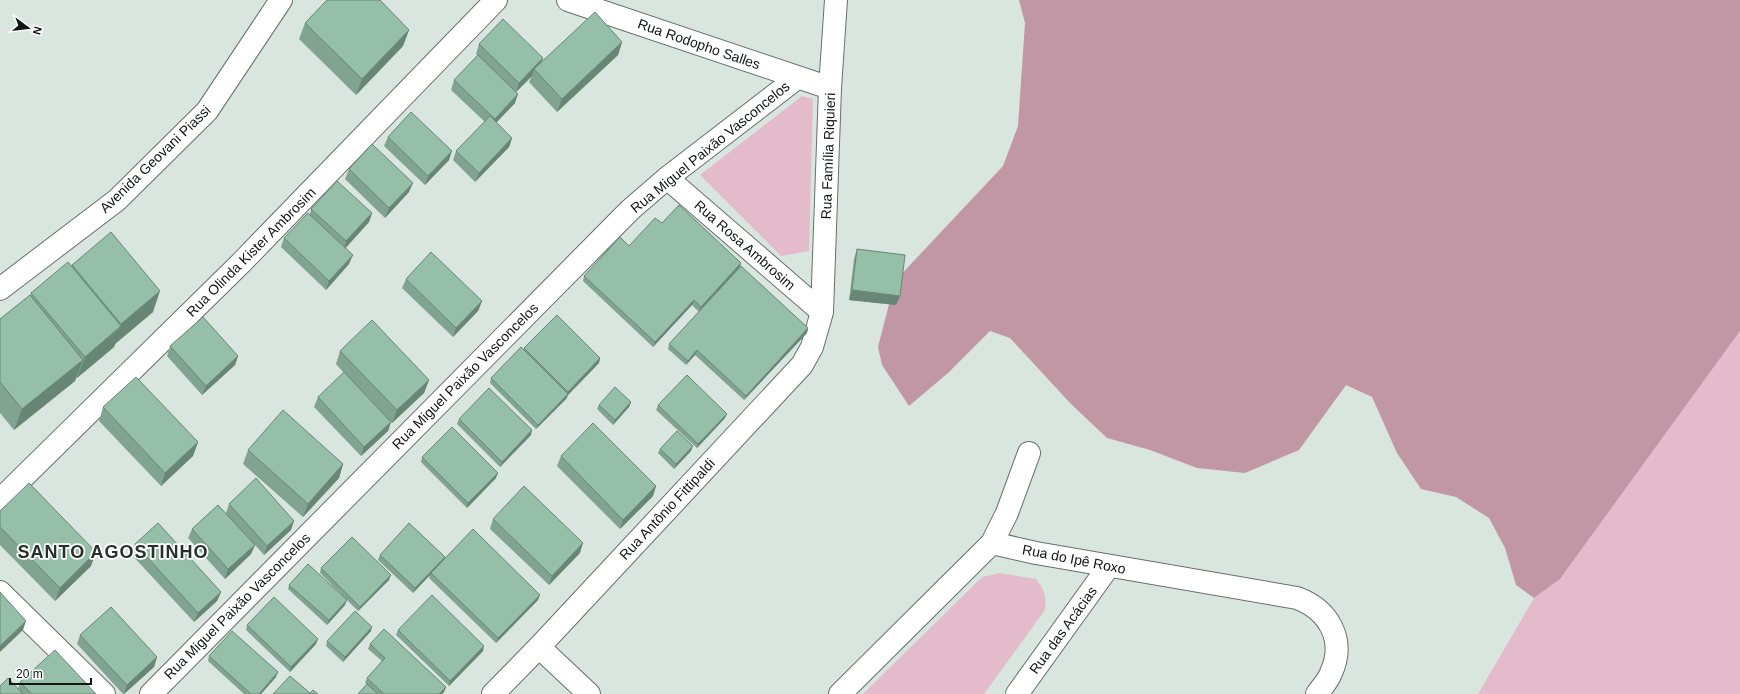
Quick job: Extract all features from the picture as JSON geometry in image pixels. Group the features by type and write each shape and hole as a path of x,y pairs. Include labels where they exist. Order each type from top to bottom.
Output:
{"street":[{"name":"Avenida Geovani Piassi","path":"0,289 117,200 207,111 281,0"},
{"name":"Rua Olinda Kister Ambrosim","path":"0,500 241,263 496,0"},
{"name":"Rua Rodopho Salles","path":"568,0 830,88"},
{"name":"Rua Família Riquieri","path":"822,312 830,88 836,0"},
{"name":"Rua Miguel Paixão Vasconcelos","path":"151,694 630,210 667,178 797,78"},
{"name":"Rua Rosa Ambrosim","path":"667,178 822,312"},
{"name":"Rua Antônio Fittipaldi","path":"493,694 539,647 802,365 812,347 822,312"},
{"path":"840,694 992,543 1006,513 1029,453"},
{"name":"Rua do Ipê Roxo","path":"992,543 1036,553 1297,598 1313,605 1326,616 1336,638 1337,650 1331,675 1317,694"},
{"name":"Rua das Acácias","path":"1017,694 1109,566"},
{"path":"0,592 104,694"},
{"path":"539,647 589,694"}],"shaded area":[{"path":"1019,0 1740,0 1740,331 1560,579 1534,598 1516,585 1505,548 1489,518 1456,497 1421,489 1397,453 1372,397 1346,385 1299,450 1245,473 1197,468 1150,450 1107,438 1071,404 1010,338 990,331 948,373 909,406 882,365 878,347 895,281 1003,166 1018,126 1025,23"},
{"path":"802,96 813,99 809,251 781,256 700,175"},
{"path":"1740,331 1740,694 1478,694 1534,598 1560,579"},
{"path":"999,573 1036,579 1044,593 1046,601 1045,610 984,694 863,694 978,581 983,577"}],"building":[{"path":"327,0 380,0 409,30 362,79 305,23"},
{"path":"595,12 622,42 562,99 534,69"},
{"path":"503,19 543,58 519,83 479,44"},
{"path":"478,55 518,94 495,119 454,80"},
{"path":"411,112 452,151 428,176 388,137"},
{"path":"490,116 512,138 479,173 456,151"},
{"path":"372,144 413,183 389,208 349,169"},
{"path":"337,181 372,213 346,241 311,209"},
{"path":"679,205 741,263 701,307 694,300 655,342 584,276 620,237 629,246 655,218 662,223"},
{"path":"308,213 353,255 329,281 284,238"},
{"path":"111,232 160,291 121,324 72,265"},
{"path":"857,249 905,255 900,296 852,290"},
{"path":"431,252 482,301 456,328 406,279"},
{"path":"68,262 121,326 85,357 31,293"},
{"path":"741,266 808,328 746,396 697,350 688,361 669,344"},
{"path":"30,295 83,360 22,409 0,382 0,319"},
{"path":"557,315 600,358 568,392 524,348"},
{"path":"203,317 238,356 206,386 170,346"},
{"path":"372,320 429,380 397,410 340,351"},
{"path":"521,347 568,394 538,425 491,378"},
{"path":"344,372 391,422 364,447 318,397"},
{"path":"687,375 727,414 698,444 658,405"},
{"path":"136,377 198,442 165,473 103,407"},
{"path":"615,387 631,402 615,420 599,405"},
{"path":"489,388 532,430 502,462 459,419"},
{"path":"283,410 343,464 308,504 248,450"},
{"path":"593,423 656,486 623,520 561,456"},
{"path":"452,427 498,473 468,503 422,457"},
{"path":"677,431 693,446 676,464 660,449"},
{"path":"256,478 294,521 267,546 229,504"},
{"path":"29,483 96,552 60,588 0,527 0,511"},
{"path":"524,486 583,543 552,576 493,519"},
{"path":"218,505 255,545 228,569 192,529"},
{"path":"158,523 221,592 198,613 135,544"},
{"path":"409,523 445,557 415,588 380,555"},
{"path":"473,529 540,595 498,638 431,573"},
{"path":"352,537 391,575 360,607 321,568"},
{"path":"308,564 347,600 329,620 289,585"},
{"path":"0,592 26,621 0,646"},
{"path":"432,595 484,646 450,681 398,630"},
{"path":"274,597 318,639 291,667 247,625"},
{"path":"111,607 157,657 127,685 80,635"},
{"path":"355,611 372,627 345,657 327,641"},
{"path":"384,629 446,687 439,694 384,694 367,678 385,658 370,644"},
{"path":"232,631 278,672 259,694 251,694 209,656"},
{"path":"55,650 96,694 32,694 20,682"},
{"path":"290,676 310,693 273,694"},
{"path":"8,678 23,694 0,694 0,686"},
{"path":"367,684 378,694 358,694"},
{"path":"313,690 318,694 309,694"}],"district":[{"name":"SANTO AGOSTINHO","path":"113,552"}]}
